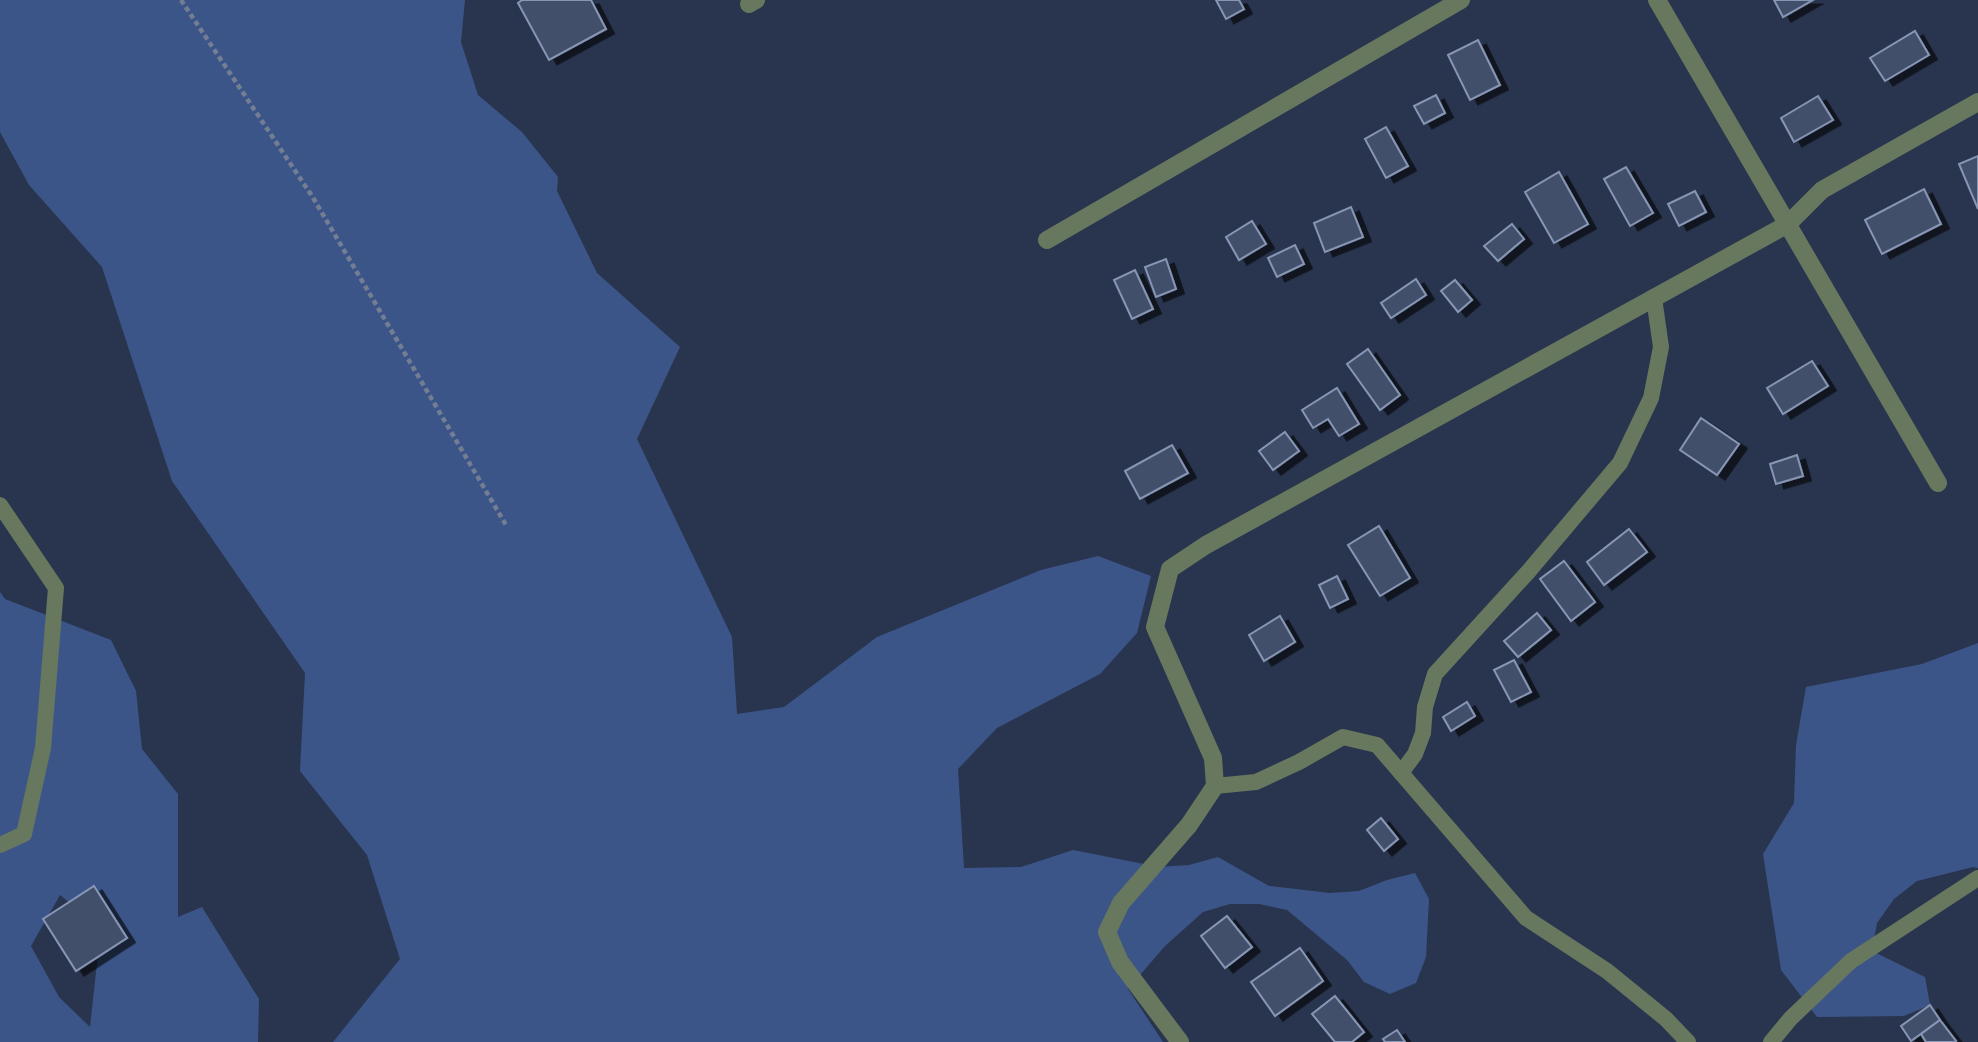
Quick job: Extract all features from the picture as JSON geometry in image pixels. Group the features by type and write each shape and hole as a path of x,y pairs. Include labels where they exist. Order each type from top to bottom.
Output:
{"street":[{"path":"1047,240 1461,0"},
{"path":"1657,0 1938,483"},
{"path":"1180,1042 1120,962 1107,932 1121,903 1189,825 1215,786 1213,758 1155,627 1170,569 1206,545 1788,224 1822,190 1978,102"}],"lane":[{"path":"1401,773 1415,754 1423,733 1425,707 1435,674 1528,572 1620,463 1651,398 1661,346 1654,298"},
{"path":"0,505 57,588 43,748 24,834 0,845"},
{"path":"1215,786 1256,782 1343,737 1377,745 1526,918 1608,971 1666,1019 1688,1042"},
{"path":"1771,1042 1791,1018 1850,961 1978,878"}],"path":[{"path":"181,0 312,196 506,526"}],"shaded area":[{"path":"0,0 465,0 461,42 478,95 522,132 558,177 557,191 597,273 680,347 637,439 732,637 737,714 784,707 877,637 1041,570 1098,556 1151,576 1137,633 1100,674 997,728 958,769 964,868 1021,867 1073,850 1159,867 1189,865 1218,857 1269,886 1330,893 1359,891 1415,873 1429,899 1426,957 1416,983 1390,994 1364,982 1347,960 1287,910 1259,904 1230,904 1203,912 1165,946 1128,989 1163,1042 333,1042 400,959 367,855 300,771 305,673 172,481 102,267 29,185 0,132"},
{"path":"0,592 5,599 111,640 136,691 142,749 178,794 178,917 202,907 259,999 258,1042 0,1042","holes":["60,895 105,931 98,954 90,1027 59,997 31,946"]},
{"path":"1978,643 1978,868 1917,881 1894,899 1877,923 1872,951 1925,977 1930,1005 1904,1016 1817,1017 1781,970 1763,854 1794,803 1796,745 1806,687 1922,664"}],"building":[{"path":"522,0 591,0 606,29 549,60 518,3"},
{"path":"1216,0 1239,0 1244,9 1226,19"},
{"path":"1774,0 1813,0 1783,17"},
{"path":"1915,31 1929,55 1885,81 1870,58"},
{"path":"1478,40 1500,85 1470,100 1448,55"},
{"path":"1436,95 1445,113 1424,124 1414,106"},
{"path":"1818,96 1833,120 1794,142 1781,118"},
{"path":"1386,127 1408,166 1386,178 1365,139"},
{"path":"1978,156 1978,209 1959,164"},
{"path":"1626,167 1653,213 1630,226 1604,179"},
{"path":"1559,172 1588,224 1554,243 1525,192"},
{"path":"1924,189 1941,224 1882,254 1865,220"},
{"path":"1695,191 1706,212 1679,226 1668,204"},
{"path":"1351,207 1363,237 1325,252 1314,223"},
{"path":"1252,221 1266,244 1239,260 1226,237"},
{"path":"1512,224 1524,239 1498,261 1484,246"},
{"path":"1295,245 1304,264 1277,277 1268,258"},
{"path":"1166,259 1176,289 1156,297 1145,267"},
{"path":"1135,270 1153,309 1132,319 1114,280"},
{"path":"1416,279 1426,295 1391,318 1381,303"},
{"path":"1455,280 1472,300 1458,312 1441,291"},
{"path":"1368,349 1400,395 1380,410 1347,364"},
{"path":"1812,361 1828,386 1783,414 1767,388"},
{"path":"1337,388 1359,424 1339,436 1328,419 1313,428 1302,410"},
{"path":"1701,418 1739,444 1717,475 1680,450"},
{"path":"1285,432 1299,451 1273,470 1259,451"},
{"path":"1172,445 1188,473 1140,499 1125,471"},
{"path":"1797,455 1803,476 1776,484 1770,464"},
{"path":"1379,526 1410,578 1380,596 1348,545"},
{"path":"1629,529 1647,552 1604,585 1587,562"},
{"path":"1564,561 1595,602 1571,621 1540,579"},
{"path":"1337,576 1348,599 1330,608 1319,585"},
{"path":"1537,613 1551,630 1518,657 1504,641"},
{"path":"1280,616 1295,642 1264,661 1249,635"},
{"path":"1514,660 1531,692 1511,702 1494,670"},
{"path":"1467,702 1475,716 1451,731 1443,717"},
{"path":"1381,818 1398,839 1384,851 1367,830"},
{"path":"94,886 127,938 76,971 43,919"},
{"path":"1227,916 1252,947 1225,968 1201,936"},
{"path":"1300,948 1323,981 1275,1016 1251,982"},
{"path":"1335,996 1364,1032 1352,1042 1335,1042 1312,1014"},
{"path":"1930,1005 1940,1020 1911,1041 1901,1026"},
{"path":"1940,1020 1955,1042 1926,1042 1921,1034"},
{"path":"1397,1030 1405,1042 1385,1042 1383,1039"}]}
